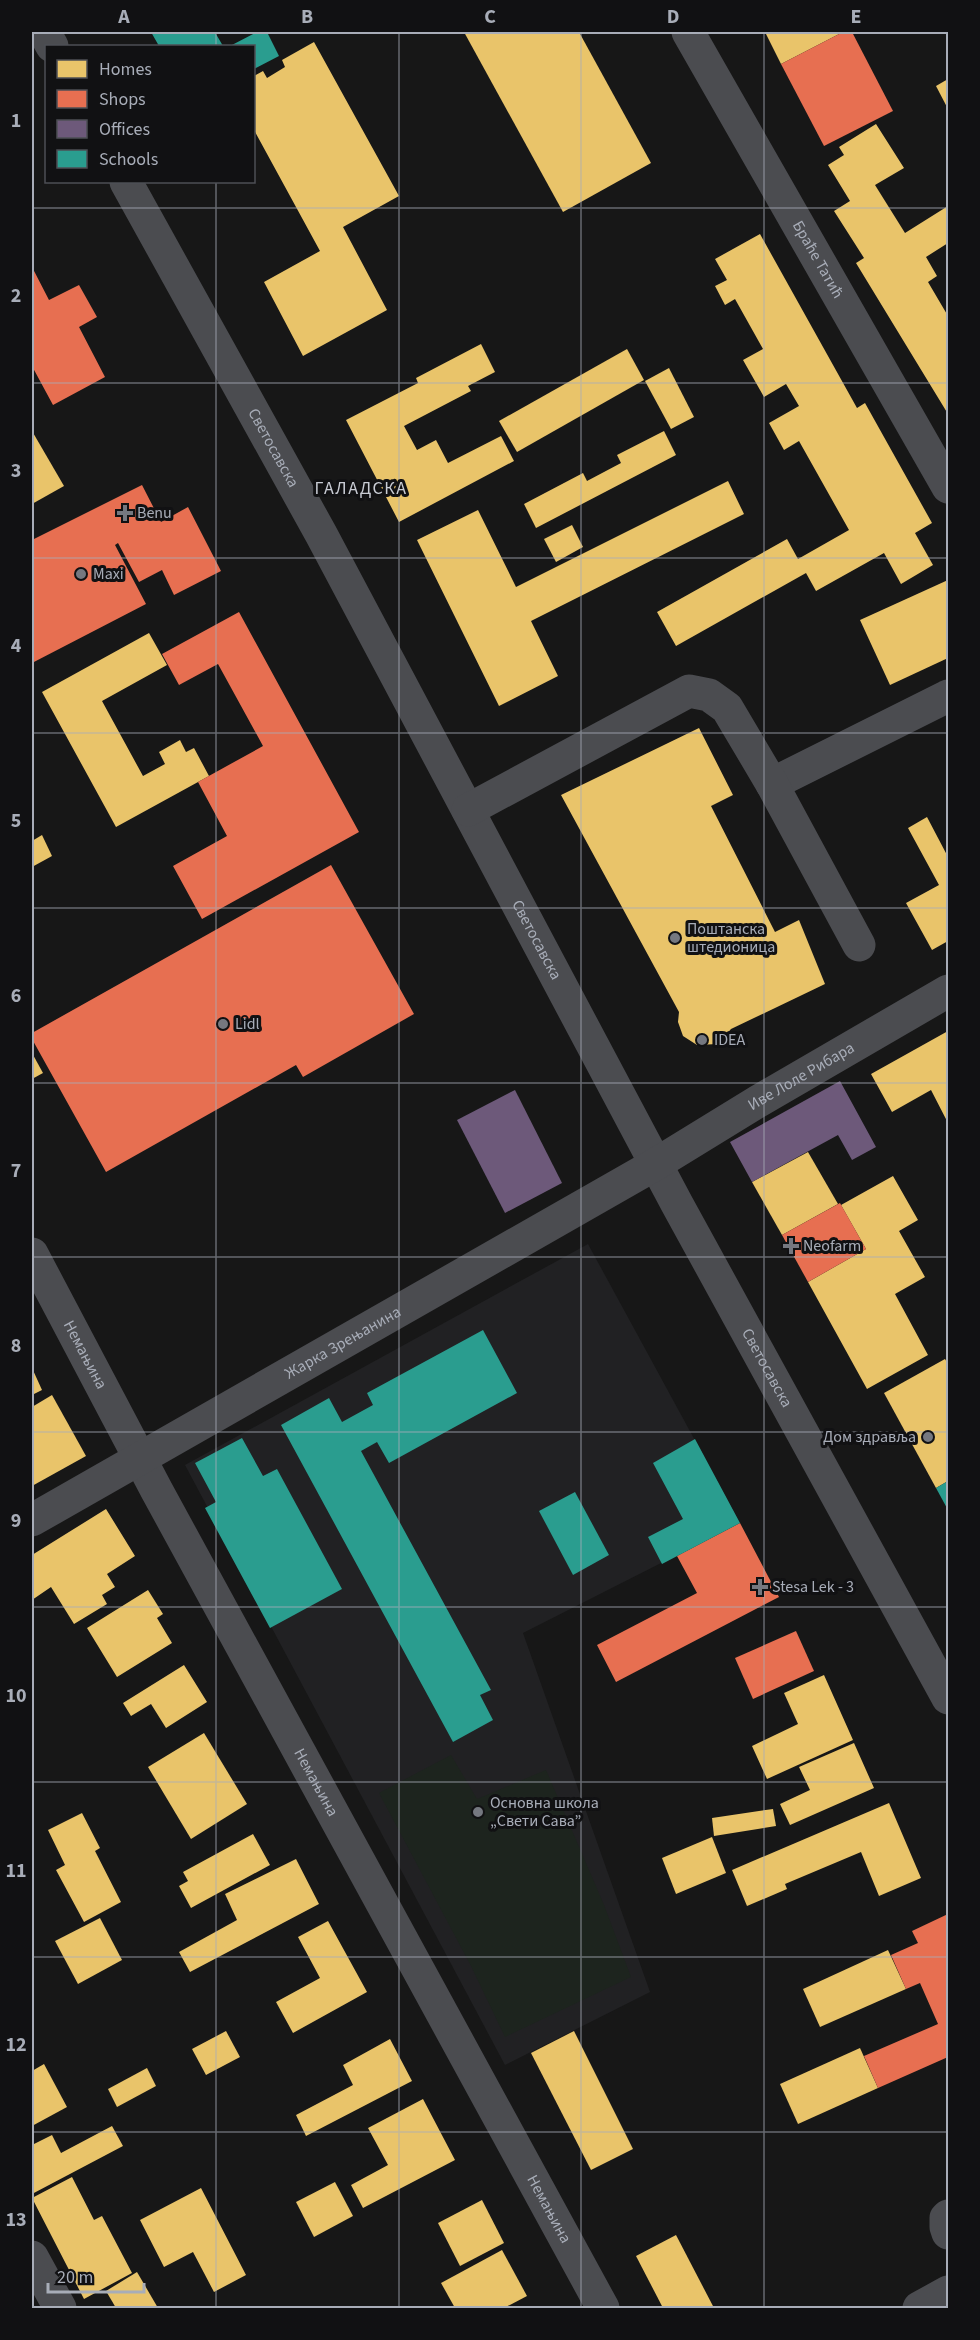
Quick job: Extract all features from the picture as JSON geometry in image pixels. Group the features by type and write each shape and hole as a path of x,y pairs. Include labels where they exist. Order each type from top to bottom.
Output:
{"street":[{"name":"Браће Татић","path":"688,32 948,487"},
{"name":"Светосавска","path":"127,183 321,534 656,1164 948,1698"},
{"path":"468,810 689,691 709,694 727,708 772,784 859,945"},
{"path":"772,784 948,696"},
{"name":"Иве Лоле Рибара","path":"656,1164 757,1102 948,991"},
{"name":"Жарка Зрењанина","path":"32,1520 656,1164"},
{"name":"Немањина","path":"32,1254 140,1460 603,2308"},
{"path":"948,2216 946,2218 948,2233"},
{"path":"32,2257 60,2308"},
{"path":"919,2308 948,2292"}],"shaded area":[{"name":"Основна школа „Свети Сава”","path":"588,1244 740,1523 523,1633 650,1992 505,2065 185,1465"},
{"path":"451,1755 477,1799 546,1770 604,1905 631,1977 505,2037 471,1966 379,1793"}],"building: Homes":[{"path":"464,32 579,32 651,163 563,212"},
{"path":"765,32 843,32 781,64"},
{"path":"314,42 399,196 343,227 387,310 303,356 264,282 320,251 255,132 255,75 263,71 267,78 285,67 282,60"},
{"path":"948,79 948,109 936,86"},
{"path":"876,124 904,168 875,185 905,233 948,206 948,243 926,257 937,276 928,282 948,316 948,414 856,263 864,258 834,211 850,201 828,165 844,155 839,147"},
{"path":"760,234 857,408 865,403 932,523 915,533 933,565 901,584 884,553 816,591 806,573 676,646 657,612 787,539 798,559 849,530 799,441 784,450 769,423 799,406 786,384 764,397 743,360 763,349 735,299 725,305 715,286 727,280 715,259"},
{"path":"481,344 495,372 468,386 471,391 404,426 417,450 436,440 448,463 501,436 514,461 399,522 346,420 418,383 416,378"},
{"path":"627,349 644,380 517,452 499,421"},
{"path":"669,368 694,417 671,429 645,381"},
{"path":"32,431 64,486 32,504"},
{"path":"664,431 676,455 536,528 524,504 583,473 587,481 621,463 617,455"},
{"path":"728,481 744,514 531,621 558,676 499,706 417,540 478,510 516,587"},
{"path":"572,525 583,547 556,562 544,539"},
{"path":"948,580 948,658 890,685 860,620"},
{"path":"149,633 167,665 102,701 143,776 165,764 159,752 180,740 186,752 194,748 209,776 116,827 42,692"},
{"path":"699,728 733,795 711,806 775,932 799,920 825,984 731,1029 718,1044 697,1045 683,1036 678,1022 679,1012 561,795"},
{"path":"927,817 948,857 948,941 932,950 906,903 939,885 908,828"},
{"path":"42,835 52,856 32,867 32,841"},
{"path":"948,1031 948,1123 931,1090 892,1112 871,1074"},
{"path":"32,1053 43,1073 32,1079"},
{"path":"808,1152 838,1204 782,1235 752,1182"},
{"path":"893,1176 918,1220 899,1231 925,1277 895,1294 928,1355 867,1389 808,1282 866,1249 841,1205"},
{"name":"Дом здравља","path":"945,1359 948,1364 948,1481 936,1488 884,1393"},
{"path":"32,1368 42,1390 32,1395"},
{"path":"52,1395 86,1456 32,1486 32,1407"},
{"path":"106,1509 135,1556 107,1574 115,1587 102,1595 107,1604 74,1624 51,1587 32,1600 32,1555"},
{"path":"148,1590 163,1614 157,1618 172,1643 117,1677 87,1628"},
{"path":"184,1665 207,1702 166,1728 151,1704 131,1716 123,1703"},
{"path":"824,1675 853,1740 767,1779 752,1746 798,1724 784,1693"},
{"path":"204,1733 247,1804 191,1839 148,1767"},
{"path":"854,1743 874,1788 790,1825 780,1804 810,1790 799,1767"},
{"path":"889,1803 921,1878 879,1896 861,1852 785,1884 787,1889 747,1906 732,1870"},
{"path":"773,1809 776,1826 714,1836 712,1818"},
{"path":"82,1813 100,1848 95,1851 121,1902 84,1922 56,1870 65,1865 48,1830"},
{"path":"253,1834 270,1865 191,1908 179,1886 188,1881 183,1872"},
{"path":"712,1837 726,1873 676,1894 662,1858"},
{"path":"296,1859 319,1904 190,1972 179,1952 237,1920 225,1894"},
{"path":"100,1918 122,1960 78,1984 55,1941"},
{"path":"328,1921 367,1992 293,2033 276,2002 320,1978 298,1937"},
{"path":"888,1950 906,1989 820,2027 803,1989"},
{"path":"226,2031 240,2057 206,2075 192,2049"},
{"path":"574,2031 633,2149 591,2170 531,2053"},
{"path":"390,2039 412,2081 306,2136 296,2115 353,2085 343,2065"},
{"path":"860,2048 878,2088 798,2124 780,2084"},
{"path":"44,2064 67,2107 32,2126 32,2071"},
{"path":"147,2068 156,2086 117,2107 108,2089"},
{"path":"423,2099 455,2160 363,2208 351,2185 388,2165 368,2128"},
{"path":"112,2126 123,2146 32,2194 32,2145 52,2135 61,2153"},
{"path":"72,2177 94,2220 102,2216 132,2273 84,2299 32,2198"},
{"path":"335,2182 353,2216 314,2237 296,2202"},
{"path":"201,2188 246,2275 214,2292 193,2252 164,2267 140,2220"},
{"path":"482,2200 504,2243 460,2266 438,2223"},
{"path":"676,2235 714,2308 663,2308 636,2256"},
{"path":"502,2250 527,2296 504,2308 455,2308 441,2283"},
{"path":"137,2272 158,2308 116,2308 106,2291"}],"building: Shops":[{"path":"843,32 852,32 893,111 824,146 781,64"},
{"path":"32,267 49,300 79,285 97,317 79,327 105,377 53,405 32,369"},
{"name":"Maxi","path":"142,485 161,522 188,507 221,571 174,595 162,570 139,582 118,543 115,545 146,604 32,663 32,540"},
{"path":"239,612 359,832 202,919 173,866 227,836 198,782 263,746 218,664 179,685 162,654"},
{"name":"Lidl","path":"331,865 414,1014 303,1077 296,1065 106,1172 32,1039 32,1033"},
{"path":"840,1203 866,1249 808,1282 782,1235"},
{"path":"740,1523 779,1597 616,1682 597,1645 697,1593 677,1556"},
{"path":"796,1631 814,1671 753,1699 735,1658"},
{"path":"948,1914 948,2057 878,2088 864,2056 938,2024 920,1983 906,1989 891,1955 918,1943 912,1931"}],"building: Offices":[{"path":"840,1081 876,1147 852,1160 838,1135 752,1182 730,1142"},
{"path":"515,1090 562,1183 505,1213 457,1120"}],"building: Schools":[{"path":"151,32 220,32 216,34 222,45 158,45"},
{"path":"257,32 267,32 279,56 255,68 255,45 232,45"},
{"path":"483,1330 517,1393 389,1463 377,1442 361,1451 491,1690 480,1695 493,1720 453,1742 281,1425 329,1398 342,1422 373,1405 367,1393"},
{"path":"242,1438 263,1476 277,1469 342,1589 270,1628 205,1508 216,1502 195,1463"},
{"path":"695,1439 740,1523 662,1564 648,1537 683,1519 653,1463"},
{"path":"948,1481 948,1510 936,1488"},
{"path":"575,1492 609,1555 573,1575 539,1511"}],"place":[{"name":"Benu","path":"125,513"},
{"name":"Maxi","path":"81,574"},
{"name":"Поштанска штедионица","path":"675,938"},
{"name":"Lidl","path":"223,1024"},
{"name":"IDEA","path":"702,1040"},
{"name":"Neofarm","path":"791,1246"},
{"name":"Дом здравља","path":"928,1437"},
{"name":"Stesa Lek - 3","path":"760,1587"},
{"name":"Основна школа „Свети Сава”","path":"478,1812"}],"district":[{"name":"ГАЛАДСКА","path":"361,488"}]}
